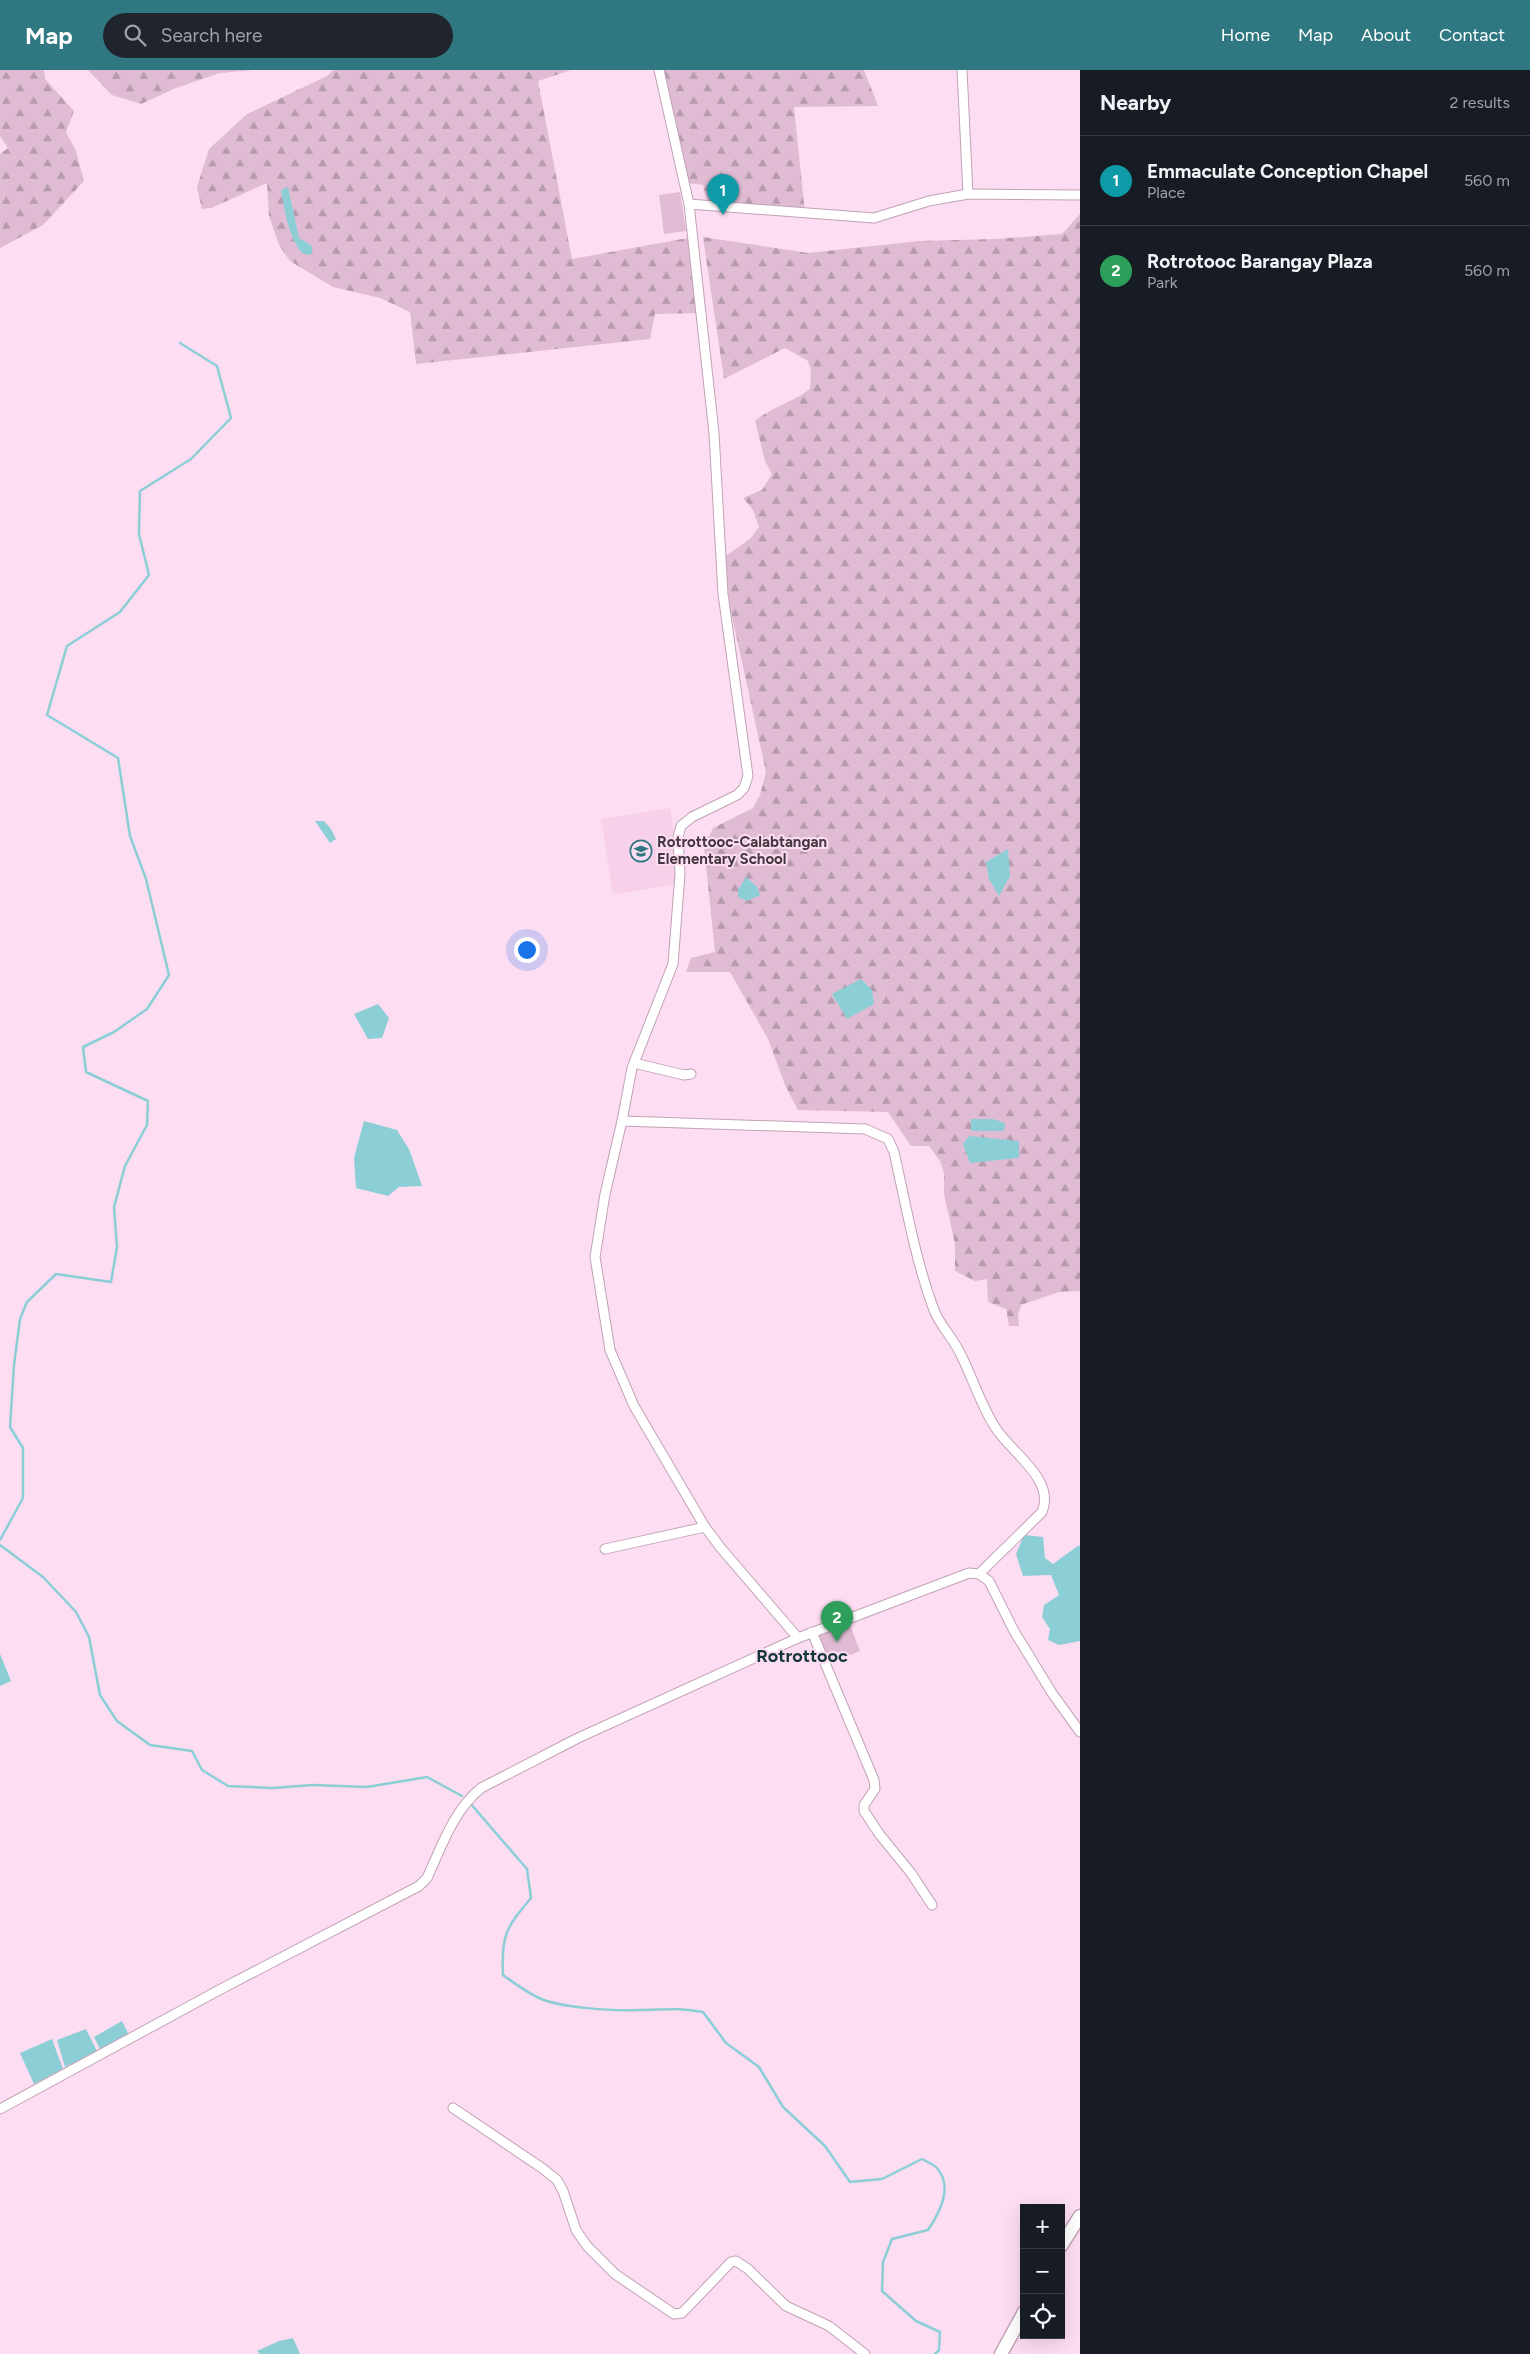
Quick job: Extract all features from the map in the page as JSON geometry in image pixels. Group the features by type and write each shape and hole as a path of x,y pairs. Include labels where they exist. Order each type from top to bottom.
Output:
{"main road":[{"path":"1065,2240 1080,2216"},
{"path":"1001,2354 1020,2319"}],"street":[{"path":"659,70 689,204 714,433 723,594 748,776 744,788 737,795 692,817 681,826 678,837 680,874 673,964 634,1063 605,1194 594,1257 610,1350 634,1406 705,1527 798,1638"},
{"path":"962,70 968,194"},
{"path":"689,204 874,218 929,201 968,194 1080,195"},
{"path":"634,1063 684,1075 691,1074"},
{"path":"622,1122 865,1129 888,1139 894,1152 916,1250 935,1312 961,1354 996,1430 1033,1472 1044,1492 1046,1500 1042,1512 979,1574"},
{"path":"605,1549 705,1527"},
{"path":"0,2109 221,1989 419,1886 427,1878 457,1813 467,1799 481,1788 578,1738 798,1638 969,1573 979,1574 989,1581 1014,1631 1052,1693 1080,1732"},
{"path":"812,1632 874,1780 875,1789 864,1806 864,1811 911,1873 932,1905"},
{"path":"453,2108 542,2168 556,2180 563,2190 576,2230 587,2246 615,2274 674,2314 682,2313 731,2262 736,2261 748,2269 786,2306 829,2326 866,2354"}],"shaded area":[{"name":"Rotrottooc-Calabtangan Elementary School","path":"670,808 682,883 613,895 601,819"}],"green space":[{"path":"0,70 44,70 45,79 74,111 66,132 76,151 84,181 43,225 0,248 0,154 8,148 0,136"},
{"path":"88,70 254,70 220,73 176,88 141,104 112,95"},
{"path":"333,70 571,70 538,81 572,259 693,237 701,313 655,314 650,339 416,364 410,312 380,298 333,287 290,261 279,245 269,216 267,183 211,208 202,209 197,187 209,149 247,114 327,76"},
{"path":"660,70 864,70 878,106 794,107 805,213 708,205 703,185 687,183"},
{"path":"680,192 686,231 664,234 659,195"},
{"path":"1080,214 1080,1291 1059,1292 1021,1305 1018,1316 1019,1326 1009,1326 1006,1309 988,1302 987,1279 975,1281 955,1271 955,1244 944,1194 944,1173 940,1161 929,1146 911,1146 888,1112 798,1110 785,1085 768,1039 730,972 686,972 691,958 715,952 704,846 713,828 753,808 760,795 766,772 731,612 724,557 750,539 759,527 753,510 743,498 762,490 772,474 765,461 755,421 810,389 811,371 808,361 785,348 724,379 703,237 808,253 919,241 995,239 1062,234"},
{"path":"848,1620 860,1651 827,1664 814,1633"}],"water":[{"path":"288,187 299,238 312,246 312,253 309,255 302,253 297,246 288,223 281,190"},
{"path":"315,821 324,821 336,839 330,843"},
{"path":"1008,849 1010,876 999,896 989,879 986,862"},
{"path":"746,877 757,887 760,895 747,901 738,897 738,890"},
{"path":"861,979 872,990 874,1004 847,1019 832,994"},
{"path":"378,1004 389,1018 382,1038 368,1039 354,1014"},
{"path":"971,1119 993,1119 1005,1123 1004,1131 971,1131"},
{"path":"364,1121 397,1130 409,1149 422,1186 399,1187 388,1196 356,1188 354,1158"},
{"path":"969,1136 1019,1141 1019,1158 970,1163 963,1144"},
{"path":"1024,1535 1043,1537 1045,1558 1053,1564 1079,1545 1080,1641 1059,1645 1048,1640 1050,1629 1042,1617 1044,1605 1059,1595 1051,1575 1023,1576 1016,1554"},
{"path":"0,1654 11,1681 0,1686"},
{"path":"122,2021 129,2035 100,2049 94,2037"},
{"path":"86,2029 97,2051 65,2067 57,2040"},
{"path":"52,2039 63,2069 34,2084 20,2053"},
{"path":"293,2338 300,2354 260,2354 257,2351 279,2341"}],"waterway":[{"path":"0,1540 23,1498 23,1448 10,1427 14,1365 20,1319 27,1302 56,1274 111,1282 117,1247 114,1207 125,1166 147,1125 148,1101 86,1072 83,1047 114,1032 147,1009 169,975 146,879 130,836 118,758 47,715 67,646 120,612 149,575 139,534 140,491 191,459 231,418 217,366 180,343"},
{"path":"0,1545 43,1577 76,1612 89,1637 100,1695 117,1721 150,1745 192,1751 202,1770 228,1786 272,1788 313,1785 367,1787 427,1777 462,1796"},
{"path":"470,1803 527,1869 531,1898 516,1917 504,1941 503,1975 534,1996 560,2004 601,2009 678,2009 703,2012 726,2043 759,2067 783,2107 825,2146 850,2182 882,2179 922,2159 936,2167 944,2182 945,2191 941,2207 928,2230 892,2239 883,2262 882,2291 916,2321 940,2332 939,2350 935,2354"}],"place":[{"name":"Emmaculate Conception Chapel","path":"723,215"},
{"name":"Rotrottooc-Calabtangan Elementary School","path":"641,851"},
{"name":"Rotrotooc Barangay Plaza","path":"837,1642"}],"district":[{"name":"Rotrottooc","path":"802,1656"}]}
